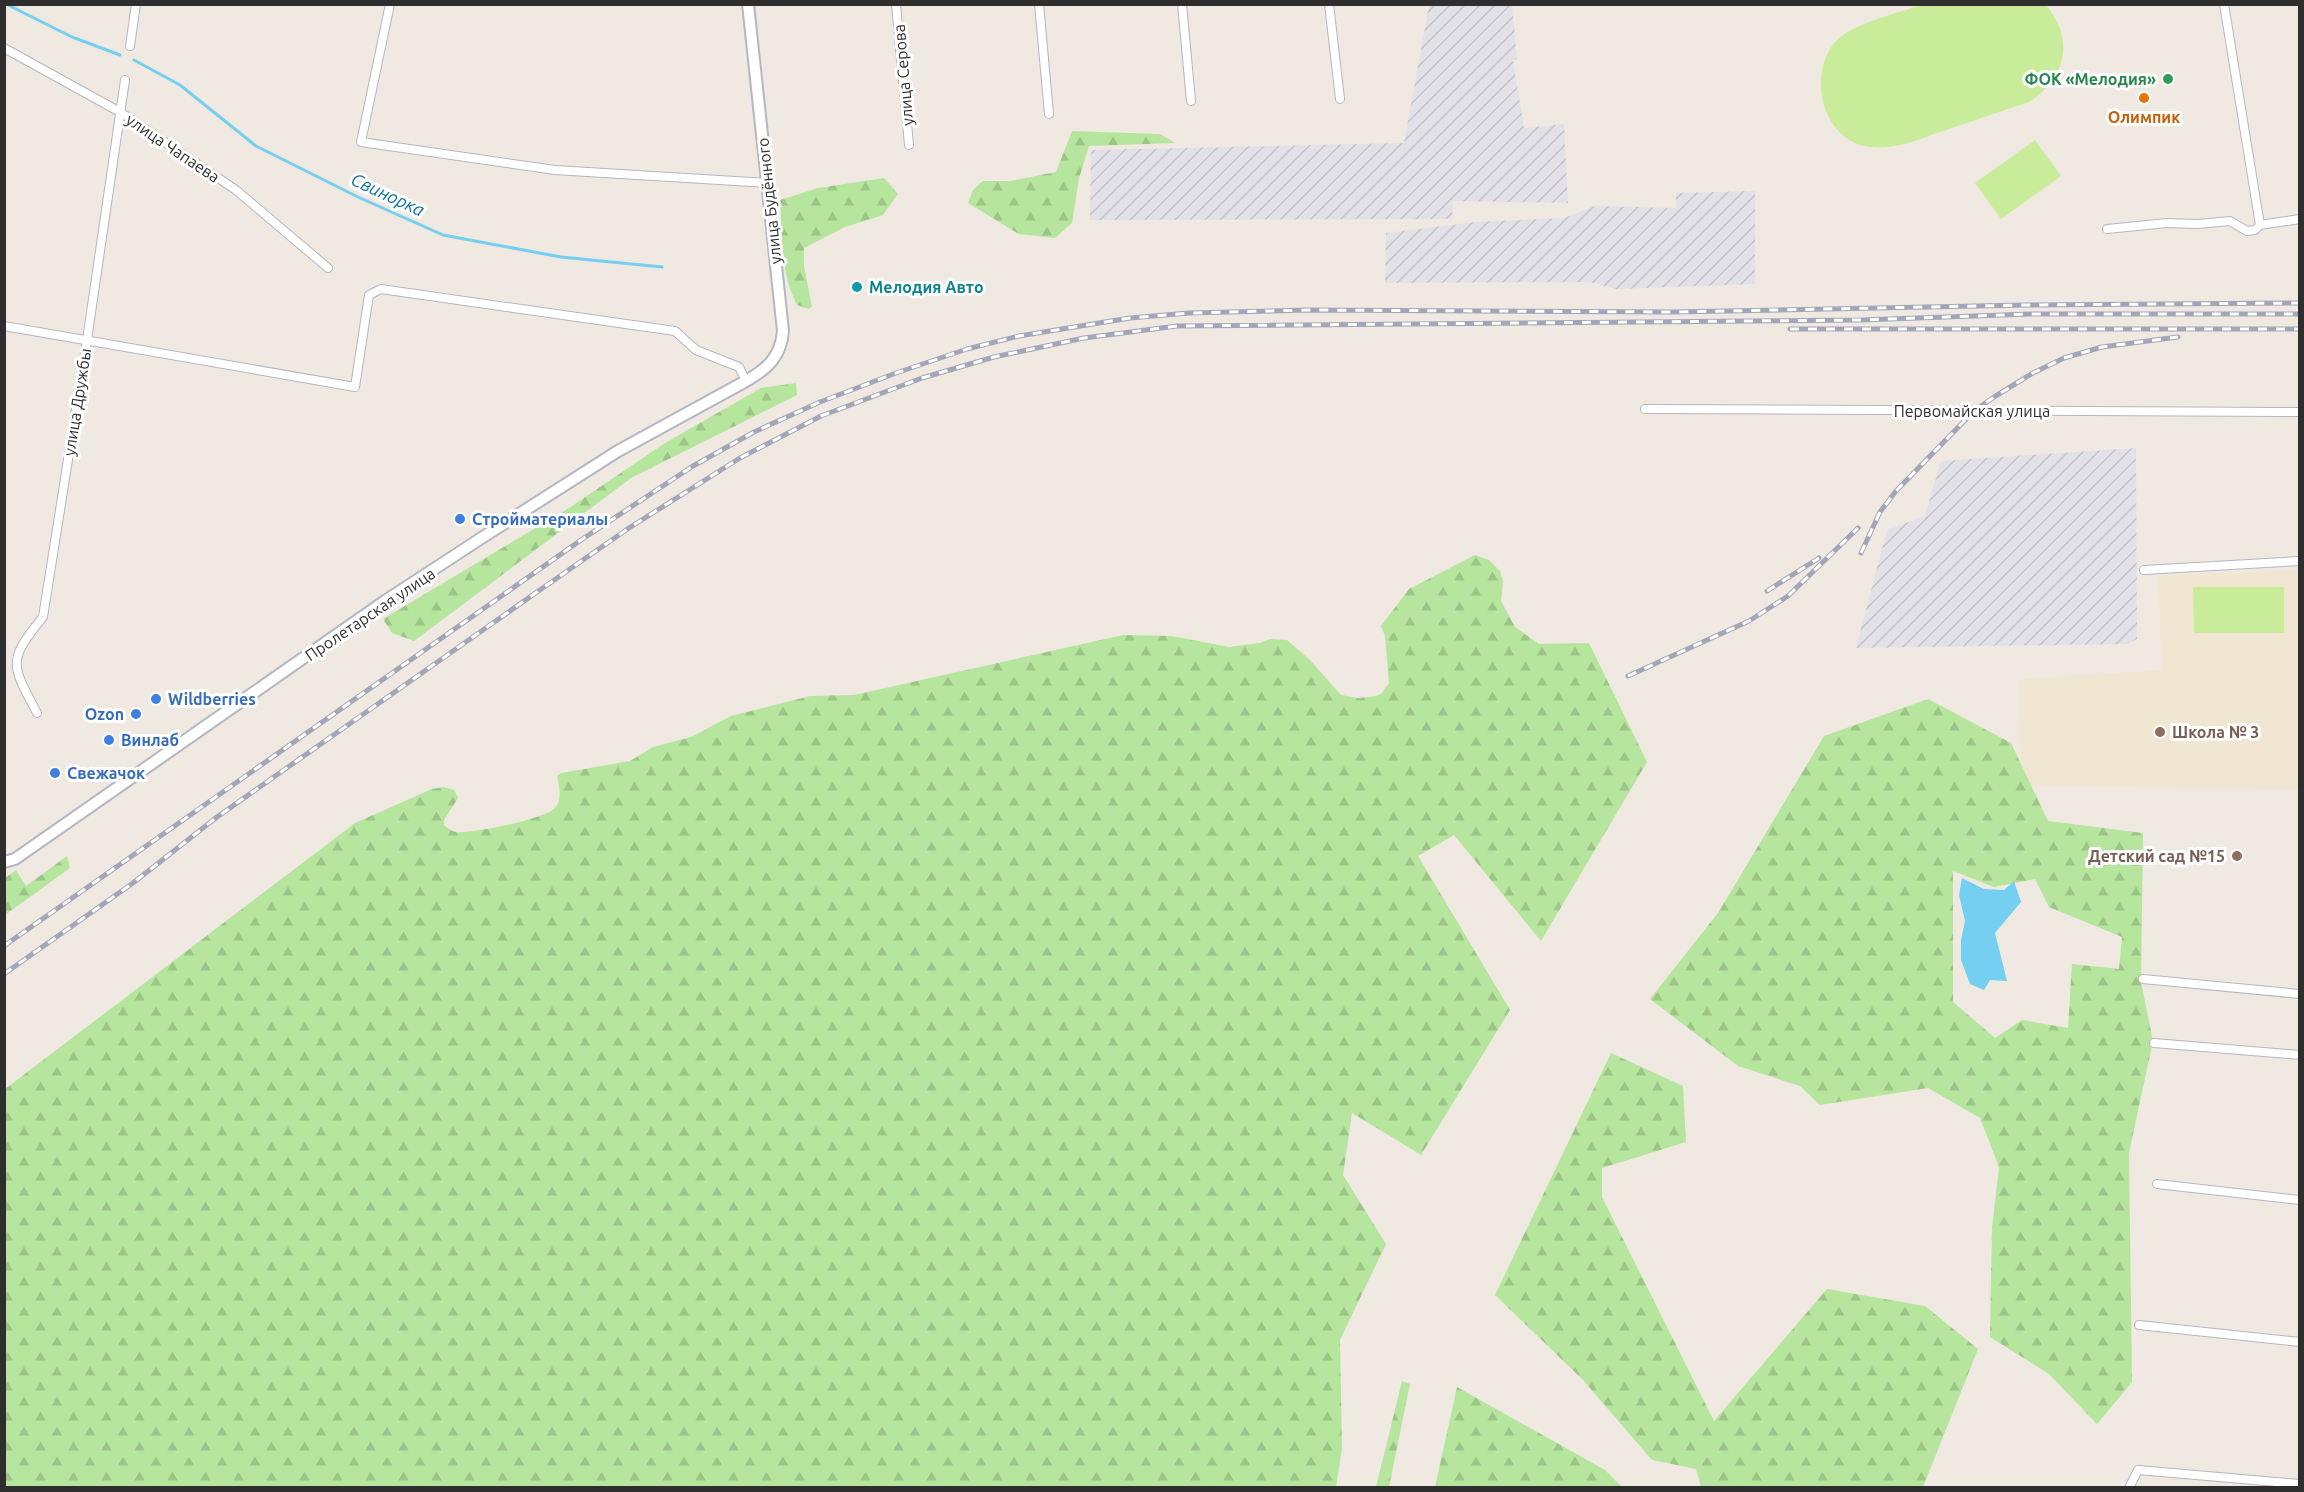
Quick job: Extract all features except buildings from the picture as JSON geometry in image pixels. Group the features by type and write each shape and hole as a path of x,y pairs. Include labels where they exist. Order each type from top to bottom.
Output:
{"main road":[{"name":"улица Будённого","path":"746,381 762,372 772,362 782,343 783,331 748,4"},
{"name":"Пролетарская улица","path":"4,862 15,859 385,602 483,537 618,451 746,381"}],"street":[{"path":"130,46 136,4"},
{"path":"390,4 360,142 555,170 768,183"},
{"name":"улица Серова","path":"896,4 909,145"},
{"path":"1039,4 1049,114"},
{"path":"1182,4 1191,101"},
{"path":"1329,4 1340,99"},
{"path":"2223,4 2260,225"},
{"name":"улица Чапаева","path":"4,48 120,112 236,190 328,268"},
{"name":"улица Дружбы","path":"37,713 18,676 18,653 22,643 43,617 125,80"},
{"path":"2107,229 2167,223 2198,224 2230,221 2247,231 2255,230 2260,225 2300,219"},
{"path":"4,326 355,387 369,295 381,289 675,331 696,350 739,367 746,381"},
{"name":"Первомайская улица","path":"1645,409 2300,412"},
{"path":"2144,570 2300,561"},
{"path":"2143,979 2300,994"},
{"path":"2154,1043 2300,1055"},
{"path":"2157,1184 2300,1200"},
{"path":"2139,1325 2300,1342"},
{"path":"2129,1488 2138,1470 2300,1484"}],"shaded area":[{"path":"1429,5 1512,5 1517,59 1513,60 1524,128 1564,124 1568,203 1453,201 1452,219 1090,220 1091,150 1404,143"},
{"path":"1755,191 1755,284 1616,289 1590,282 1385,283 1386,233 1475,222 1564,218 1595,206 1676,208 1676,193"},
{"path":"2136,448 2137,639 2127,644 1856,648 1887,530 1925,516 1941,461"},
{"name":"Школа № 3","path":"2299,570 2299,789 2022,786 2018,679 2162,670 2158,576"}],"green space":[{"path":"1922,5 2046,5 2061,32 2062,58 2058,70 2042,92 2029,102 1900,145 1871,147 1854,143 1830,120 1824,104 1821,87 1822,69 1828,53 1838,39 1854,28"},
{"path":"1072,131 1160,134 1175,143 1089,146 1079,178 1072,223 1055,238 1019,234 968,203 973,190 983,181 1010,181 1056,172"},
{"path":"2035,140 2061,176 2001,219 1975,183"},
{"path":"884,178 898,194 883,215 845,227 804,248 804,266 812,307 808,309 797,305 787,279 780,200 818,188"},
{"path":"796,383 797,395 631,478 414,641 392,633 383,619 569,508 665,443 761,388"},
{"path":"1475,555 1489,560 1500,571 1503,581 1501,601 1515,627 1539,644 1589,643 1647,762 1541,941 1454,835 1418,856 1510,1010 1421,1155 1352,1113 1343,1175 1386,1244 1340,1340 1342,1448 1336,1487 5,1487 5,1089 355,823 432,789 443,787 454,790 458,798 444,820 444,825 451,830 456,832 477,831 508,825 538,817 555,808 560,797 557,776 561,773 630,761 653,747 691,737 731,716 810,696 854,695 1123,635 1172,636 1229,647 1260,643 1270,639 1287,640 1310,660 1341,695 1358,698 1376,696 1381,694 1389,683 1385,636 1381,626 1409,589"},
{"path":"2193,587 2284,587 2284,633 2194,633"},
{"path":"1928,699 2011,743 2048,821 2143,833 2141,982 2153,1041 2129,1153 2132,1382 2097,1424 2049,1374 1990,1337 1992,1228 1999,1167 1980,1118 1928,1088 1820,1105 1800,1086 1738,1066 1650,999 1718,913 1824,736","holes":["1953,871 1994,887 2035,879 2049,907 2122,937 2119,969 2072,964 2068,1028 2022,1020 1995,1038 1953,1002"]},
{"path":"67,856 70,868 5,915 5,878 16,870 26,886"},
{"path":"1611,1053 1683,1086 1686,1142 1602,1168 1602,1197 1714,1421 1827,1289 1925,1306 1978,1349 1923,1487 1701,1487 1696,1469 1652,1460 1582,1379 1495,1295"},
{"path":"1402,1381 1410,1384 1389,1487 1376,1487"},
{"path":"1457,1387 1605,1470 1622,1487 1435,1487"}],"water":[{"path":"1962,878 1984,889 2004,890 2014,881 2021,902 1995,933 2007,981 1990,980 1984,990 1970,984 1961,960 1961,940 1965,921 1959,895"}],"waterway":[{"path":"6,4 72,37 120,55"},
{"name":"Свинорка","path":"134,60 180,85 256,146 358,197 443,235 561,257 662,267"}],"railway":[{"path":"4,946 581,540 693,466 754,432 820,402 967,349 1019,336 1130,318 1189,313 1308,310 1673,312 2026,305 2300,303"},
{"path":"4,974 133,883 217,817 537,592 629,528 740,458 821,416 922,378 994,357 1084,338 1177,326 1861,320 2031,314 2300,314"},
{"path":"1790,329 2300,329"},
{"path":"1861,553 1880,512 1896,491 1974,411 1994,397 2033,373 2064,358 2102,347 2178,337"},
{"path":"1628,676 1749,621 1788,596 1858,528"},
{"path":"1767,591 1819,558"}],"place":[{"name":"ФОК «Мелодия»","path":"2168,79"},
{"name":"Олимпик","path":"2144,98"},
{"name":"Мелодия Авто","path":"857,287"},
{"name":"Стройматериалы","path":"460,519"},
{"name":"Wildberries","path":"156,699"},
{"name":"Ozon","path":"136,714"},
{"name":"Школа № 3","path":"2160,732"},
{"name":"Винлаб","path":"109,740"},
{"name":"Свежачок","path":"55,773"},
{"name":"Детский сад №15","path":"2237,856"}]}
